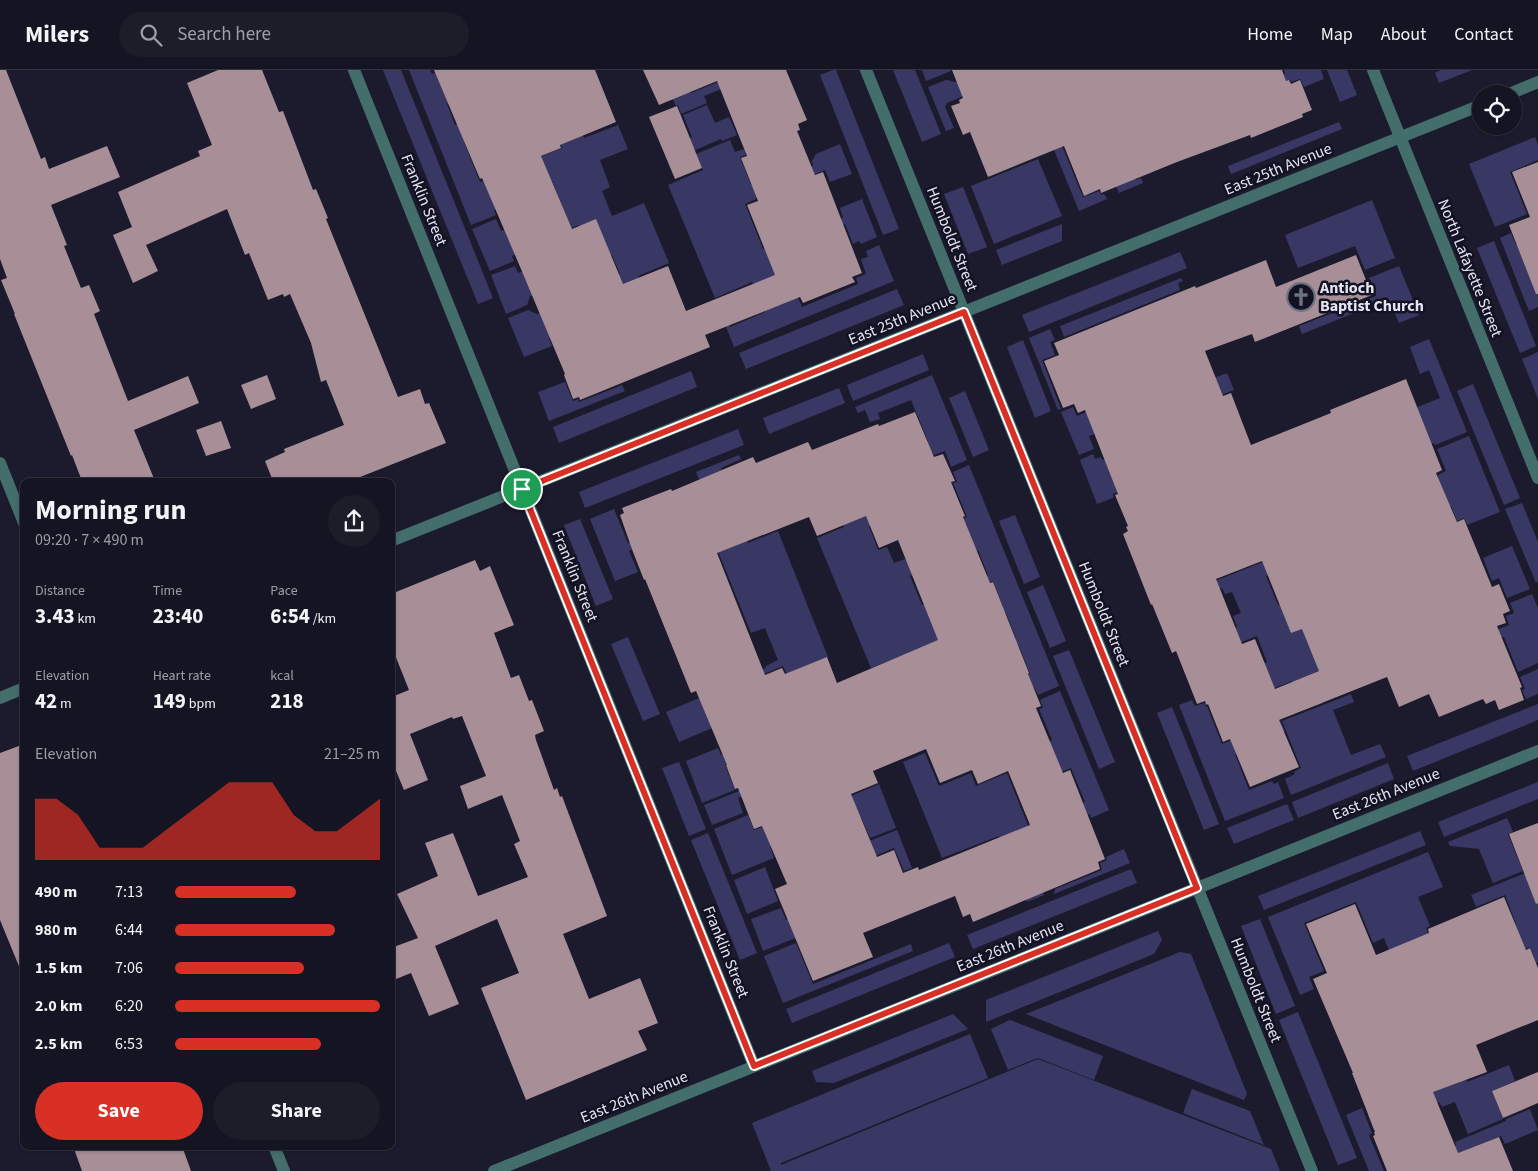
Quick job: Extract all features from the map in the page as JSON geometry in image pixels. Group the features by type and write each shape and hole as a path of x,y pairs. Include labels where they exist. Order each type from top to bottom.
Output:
{"street":[{"name":"Franklin Street","path":"354,70 754,1066"},
{"name":"Humboldt Street","path":"866,70 1312,1171"},
{"name":"North Lafayette Street","path":"1373,70 1538,478"},
{"path":"1522,89 1538,82"},
{"name":"East 25th Avenue","path":"395,539 1472,109"},
{"path":"0,463 20,512"},
{"path":"0,698 20,690"},
{"name":"East 26th Avenue","path":"494,1171 1538,751"},
{"path":"276,1150 284,1171"}],"shaded area":[{"path":"383,70 401,70 493,298 478,304"},
{"path":"409,70 430,70 432,74 442,70 454,100 447,104 455,125 460,123 467,141 464,142 480,182 489,179 501,208 494,210 496,215 471,225"},
{"path":"747,70 769,70 704,96 707,103 681,114 678,105 676,106 670,93 687,86 691,93"},
{"path":"836,70 899,229 883,235 820,75"},
{"path":"893,70 915,70 941,134 922,142"},
{"path":"922,70 950,70 951,71 926,81"},
{"path":"1284,70 1321,70 1324,79 1304,87 1300,79 1291,82 1290,80 1286,81 1283,75 1285,74"},
{"path":"1327,70 1347,70 1357,95 1340,102"},
{"path":"1441,70 1472,70 1439,83 1435,73"},
{"path":"946,80 960,83 975,91 947,103 945,107 954,128 946,131 928,87"},
{"path":"569,100 584,138 618,125 628,149 600,160 610,187 602,191 612,216 644,203 669,263 638,276 646,298 609,279 620,274 612,255 601,259 586,243 579,225 571,228 552,181 546,183 490,177 562,148 560,140"},
{"path":"707,105 715,123 729,117 737,135 722,141 721,139 669,161 664,149 692,137 683,115"},
{"path":"1051,119 1083,197 1099,191 1107,199 1079,211 1043,123"},
{"path":"1339,122 1342,129 1231,174 1228,166"},
{"path":"1093,130 1136,180 1141,178 1143,183 1119,193"},
{"path":"1535,137 1538,145 1538,160 1510,172 1527,214 1495,227 1469,164"},
{"path":"730,140 735,152 744,149 746,155 740,157 751,185 760,182 765,193 745,204 763,249 774,245 777,247 802,307 858,284 856,278 866,274 861,259 868,257 866,251 879,245 894,281 734,347 725,324 728,322 730,327 765,312 752,282 715,298 668,185 703,170 696,154"},
{"path":"840,144 852,174 830,182 825,170 768,193 765,185 813,166 812,161 816,154"},
{"path":"1038,159 1062,216 994,244 971,186"},
{"path":"963,187 987,247 968,254 944,194"},
{"path":"862,199 877,237 861,244 859,241 853,244 845,224 835,228 833,223 843,218 840,208"},
{"path":"1372,200 1395,258 1365,270 1355,246 1298,268 1285,235"},
{"path":"496,219 501,231 509,228 521,252 512,256 514,261 490,271 472,229"},
{"path":"1062,224 1062,241 1002,265 996,250"},
{"path":"1511,233 1516,245 1523,243 1538,287 1538,307 1529,311 1500,238"},
{"path":"1494,241 1536,346 1520,353 1477,248"},
{"path":"1180,252 1187,268 1029,332 1022,315"},
{"path":"515,266 518,273 526,270 536,294 530,296 527,305 506,314 491,275"},
{"path":"1399,266 1419,315 1399,323 1389,299 1302,334 1299,326 1376,296 1369,278"},
{"path":"1181,278 1183,281 1178,283 1180,290 1064,337 1060,326"},
{"path":"897,289 904,305 746,369 739,353"},
{"path":"528,310 537,314 544,311 554,336 549,338 552,346 524,357 508,318"},
{"path":"1050,329 1055,340 1050,342 1055,355 1042,360 1061,409 1058,410 1029,338"},
{"path":"1429,339 1467,432 1425,447 1410,410 1440,398 1429,370 1420,374 1410,347"},
{"path":"1023,340 1051,411 1035,418 1007,347"},
{"path":"1538,352 1538,399 1522,359"},
{"path":"923,354 929,370 853,401 847,385"},
{"path":"691,371 697,387 559,443 553,427"},
{"path":"1227,373 1234,390 1200,403 1163,407 1089,436 1094,449 1079,455 1061,412 1073,407 1077,416 1098,407 1214,378"},
{"path":"932,375 967,460 951,467 945,451 934,455 932,452 884,472 880,461 928,441 911,400 878,413 880,419 870,422 865,410 858,413 855,407"},
{"path":"565,382 573,401 578,399 579,402 622,385 625,391 549,421 538,392"},
{"path":"1473,384 1520,498 1504,505 1457,391"},
{"path":"839,388 845,403 769,434 763,418"},
{"path":"965,391 989,450 973,457 949,398"},
{"path":"738,429 744,445 585,508 579,492"},
{"path":"1469,436 1500,512 1467,525 1464,518 1457,521 1451,506 1391,531 1354,512 1438,477 1438,475 1446,471 1437,449"},
{"path":"1136,446 1174,470 1113,494 1113,498 1097,504 1080,460 1093,454 1095,459 1101,457 1102,460"},
{"path":"739,455 741,459 721,468 748,543 778,531 828,657 795,670 792,687 783,666 762,675 760,670 778,660 765,628 751,633 705,519 714,515 696,472"},
{"path":"969,465 1059,686 1038,695 1034,687 1030,689 1025,676 1030,674 1019,646 1015,648 1007,643 1016,639 1006,613 994,611 1003,607 993,581 983,584 981,578 988,575 978,550 968,553 959,520 967,517 953,483 957,482 953,472"},
{"path":"1522,503 1538,542 1538,582 1536,583 1505,509"},
{"path":"614,509 628,543 632,542 634,548 629,551 638,572 615,581 590,519"},
{"path":"837,511 890,516 869,526 878,550 887,547 894,563 911,557 918,572 910,576 922,605 934,601 950,631 914,683 903,655 871,668 817,538 844,527"},
{"path":"1015,515 1040,577 1024,584 999,521"},
{"path":"580,519 613,599 596,606 564,525"},
{"path":"1512,546 1530,589 1507,598 1499,578 1492,581 1483,558"},
{"path":"1295,549 1301,562 1266,576 1278,605 1318,589 1346,660 1311,674 1323,703 1305,710 1292,681 1212,713 1257,666 1267,662 1257,636 1234,645 1197,643 1237,627 1233,616 1241,613 1232,592 1225,594 1222,588 1219,589 1215,581"},
{"path":"1043,585 1066,641 1050,648 1027,592"},
{"path":"1532,594 1538,608 1538,663 1518,672 1504,637 1451,648 1509,625 1506,616 1514,613 1510,603"},
{"path":"628,637 660,714 643,721 611,644"},
{"path":"1069,650 1115,762 1099,769 1053,656"},
{"path":"1538,669 1538,694 1526,699 1522,690 1525,689 1520,677"},
{"path":"1060,691 1109,810 1091,818 1090,814 1081,818 1076,806 1085,802 1071,768 1016,791 1041,746 1052,740 1039,709 1043,708 1040,700"},
{"path":"1351,694 1354,702 1333,710 1351,755 1380,744 1386,757 1291,795 1285,779 1295,774 1294,772 1301,768 1282,721"},
{"path":"704,696 717,726 679,742 666,712"},
{"path":"1192,700 1195,706 1204,703 1207,706 1222,744 1280,720 1285,731 1255,743 1256,746 1235,754 1249,790 1272,781 1274,784 1278,782 1284,798 1225,821 1179,705"},
{"path":"1538,704 1538,720 1413,771 1407,756"},
{"path":"1172,707 1219,824 1204,830 1157,713"},
{"path":"718,748 721,755 729,752 733,761 725,765 735,790 702,803 686,761"},
{"path":"925,753 939,786 971,773 976,786 1007,773 1029,828 1019,833 1044,895 1027,902 999,836 942,858 903,762"},
{"path":"679,762 706,829 689,836 662,768"},
{"path":"1388,763 1394,779 1298,818 1292,802"},
{"path":"797,768 799,774 738,798 743,813 712,825 704,805"},
{"path":"1538,782 1538,799 1444,837 1438,822"},
{"path":"879,784 896,828 870,838 861,817 845,823 846,798"},
{"path":"1287,804 1294,820 1234,844 1227,828"},
{"path":"814,806 821,825 770,846 774,858 732,875 714,829 748,815 754,830"},
{"path":"1507,818 1513,832 1508,834 1523,871 1493,883 1479,849 1450,846 1448,842"},
{"path":"897,830 912,868 904,871 894,848 863,861 854,847"},
{"path":"1420,831 1426,845 1264,910 1258,896"},
{"path":"708,833 757,953 740,960 691,840"},
{"path":"1124,849 1130,863 1054,894 1055,889 1102,870 1100,863 1107,860 1106,857"},
{"path":"1428,852 1443,887 1418,897 1430,926 1426,928 1437,955 1407,995 1384,938 1373,943 1356,902 1304,923 1324,971 1309,977 1314,989 1300,995 1268,917"},
{"path":"765,867 778,901 747,914 734,880"},
{"path":"1538,868 1538,962 1536,963 1530,947 1502,959 1492,934 1516,924 1505,895 1476,907 1471,895"},
{"path":"1131,869 1137,883 973,949 967,935"},
{"path":"828,904 813,931 763,951 751,919 781,908 786,920"},
{"path":"1260,919 1295,1006 1276,1014 1241,926"},
{"path":"1158,931 1162,940 1154,954 986,1022 986,1000"},
{"path":"796,943 813,984 911,944 913,951 783,1003 764,956"},
{"path":"949,943 955,957 792,1023 786,1009"},
{"path":"1180,952 1191,954 1247,1094 1244,1100 1026,1014"},
{"path":"1298,1012 1357,1158 1338,1165 1279,1020"},
{"path":"953,1014 968,1029 834,1083 816,1082 812,1071"},
{"path":"1010,1020 1103,1056 1094,1080 1038,1058 1008,1070 991,1029"},
{"path":"970,1034 988,1078 781,1163 781,1165 1038,1059 1271,1149 1280,1171 771,1171 752,1123"},
{"path":"1456,1056 1467,1082 1509,1065 1515,1081 1492,1091 1503,1119 1468,1134 1455,1102 1442,1107 1439,1102 1373,1129 1368,1115 1445,1084"},
{"path":"1192,1089 1250,1111 1264,1145 1183,1113"},
{"path":"1362,1108 1372,1133 1369,1135 1384,1171 1369,1171 1346,1115"},
{"path":"1530,1109 1538,1130 1505,1144 1501,1136 1413,1171 1393,1171 1456,1146 1455,1142"}],"building":[{"path":"0,70 6,70 41,159 45,157 49,169 107,146 120,177 51,205 67,245 64,246 81,288 89,285 100,311 94,314 128,401 188,376 199,403 134,430 154,478 81,478 1,280 7,278 0,259"},
{"path":"218,70 262,70 279,112 283,111 313,190 316,189 328,218 326,219 398,397 420,389 425,404 429,403 446,443 358,478 272,478 265,461 285,452 284,449 344,425 326,380 321,382 311,343 290,294 284,297 283,294 268,300 249,253 245,255 227,209 146,245 158,271 133,283 113,235 132,227 118,192 200,156 198,151 212,145 187,83"},
{"path":"434,70 595,70 616,122 560,145 561,148 541,156 572,229 596,219 623,284 668,266 686,311 775,275 747,205 758,201 741,158 747,156 717,81 659,105 643,70 786,70 807,120 798,124 800,130 797,131 815,175 823,172 862,273 852,277 855,282 803,303 800,297 705,335 710,347 580,400 579,397 573,399 565,374 521,269 482,178 480,179"},
{"path":"952,70 1282,70 1286,81 1289,80 1291,84 1300,80 1312,110 1302,114 1303,117 1251,138 1250,135 1101,193 1100,189 1084,196 1064,146 988,177 970,132 963,135 951,106 960,103 959,100 963,98"},
{"path":"677,106 702,168 675,179 649,117"},
{"path":"1538,162 1538,294 1536,294 1509,225 1530,217 1512,172"},
{"path":"1356,255 1372,295 1255,342 1252,334 1205,351 1223,396 1231,393 1251,445 1331,413 1330,410 1406,379 1442,470 1436,473 1457,522 1464,519 1492,587 1499,584 1510,611 1503,614 1506,623 1497,626 1522,687 1520,688 1524,700 1499,710 1495,700 1486,704 1483,699 1439,717 1429,694 1399,707 1387,677 1279,720 1299,767 1250,787 1230,739 1223,742 1208,704 1206,705 1205,701 1197,704 1176,651 1172,653 1123,534 1128,531 1126,527 1128,526 1115,495 1118,494 1085,410 1078,413 1074,404 1063,408 1044,361 1059,355 1054,343 1195,286 1196,288 1266,260 1276,287","holes":["1262,561 1291,633 1302,629 1319,671 1275,689 1255,639 1242,644 1216,579"]},
{"path":"267,375 276,399 251,409 241,385"},
{"path":"915,412 934,457 943,454 955,481 951,482 965,516 963,517 990,583 993,582 1029,673 1041,706 1036,708 1063,773 1070,770 1105,859 1098,862 1100,869 973,922 970,914 963,917 955,896 863,933 873,957 813,981 775,889 787,884 762,826 754,829 738,788 735,789 696,691 691,693 644,580 620,515 624,513 622,508 671,489 672,491 753,457 756,463 808,442 812,450 878,424 879,426","holes":["866,516 879,548 898,540 938,640 837,683 827,657 785,674 782,668 765,675 717,553 809,517 817,536","926,749 940,783 972,770 978,784 1008,771 1030,825 919,870 918,867 903,873 894,850 877,857 851,794 878,783 873,771"]},
{"path":"221,421 231,448 206,456 196,430"},
{"path":"475,560 480,571 490,566 514,625 494,633 511,678 519,675 529,701 532,700 544,731 535,735 536,740 554,790 557,788 560,797 562,796 607,916 563,934 589,999 640,978 658,1023 638,1031 647,1050 526,1100 481,988 519,973 497,919 435,946 459,1004 429,1016 411,973 395,979 395,947 418,938 397,894 438,876 425,843 453,833 478,896 528,877 514,844 520,841 502,795 468,809 460,786 486,776 462,716 453,719 452,717 410,734 428,780 404,790 395,769 395,696 409,690 395,655 395,592"},
{"path":"20,746 20,969 0,920 0,753"},
{"path":"1538,823 1538,903 1536,904 1509,834"},
{"path":"1504,897 1526,950 1530,948 1538,968 1538,1020 1476,1045 1487,1072 1433,1092 1458,1153 1499,1137 1513,1171 1387,1171 1373,1136 1375,1132 1353,1073 1313,979 1327,973 1306,924 1355,904 1376,955 1429,933 1428,929"},
{"path":"1538,1072 1538,1103 1503,1118 1492,1091"},
{"path":"74,1150 183,1150 191,1171 82,1171"}],"place":[{"name":"Antioch Baptist Church","path":"1301,297"}],"route":[{"path":"964,312 1197,888 754,1066 522,489 964,312"}]}
